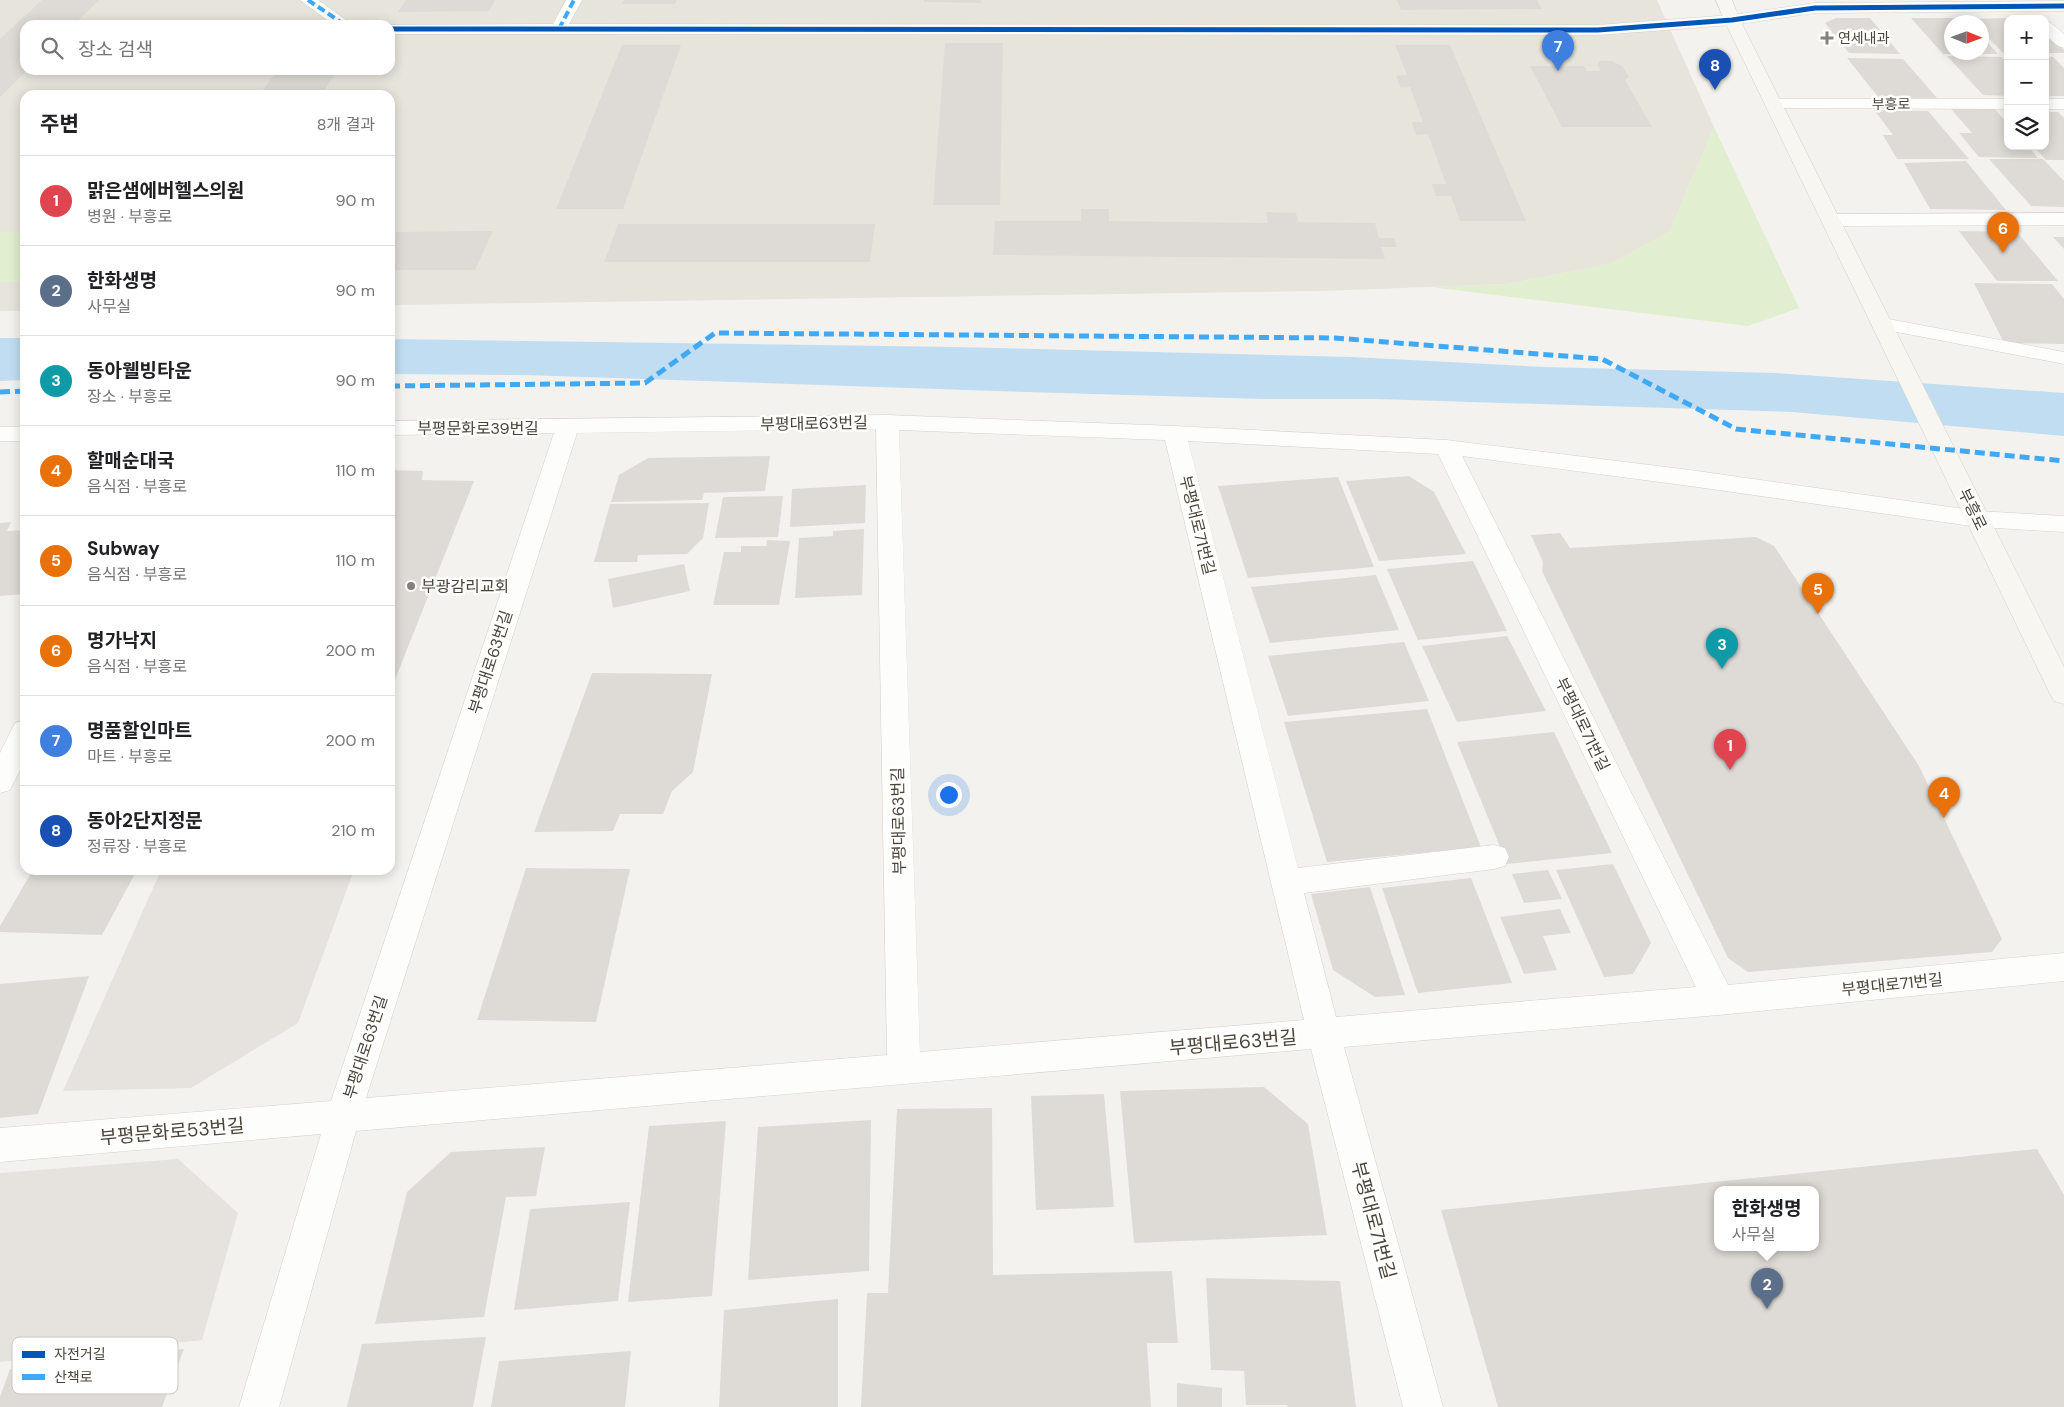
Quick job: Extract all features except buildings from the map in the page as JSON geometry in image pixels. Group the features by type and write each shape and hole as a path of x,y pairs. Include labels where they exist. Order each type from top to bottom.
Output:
{"main road":[{"name":"부흥로","path":"1724,0 1732,20 2064,694"}],"street":[{"path":"308,0 338,20"},
{"path":"559,29 574,0"},
{"path":"2024,6 2034,15"},
{"path":"395,29 1598,30 1732,20 1815,8 2064,6"},
{"path":"2049,30 2064,43"},
{"name":"부흥로","path":"1775,104 2004,104"},
{"path":"2049,104 2064,104"},
{"path":"1832,220 2064,219"},
{"path":"1882,324 2064,358"},
{"name":"부평대로63번길","path":"888,422 904,1070"},
{"name":"부평대로63번길","path":"259,1407 343,1117 567,427 888,422 1175,432"},
{"name":"부평문화로39번길","path":"395,428 567,427"},
{"path":"1175,432 1446,447 1690,478 1978,519 2064,524"},
{"name":"부평대로71번길","path":"1175,432 1324,1034 1423,1407"},
{"path":"0,434 20,434"},
{"name":"부평대로71번길","path":"1446,447 1719,1000"},
{"path":"0,782 20,741"},
{"path":"1286,882 1494,857"},
{"name":"부평대로71번길","path":"1324,1034 1719,1000 2064,967"},
{"name":"부평대로63번길","path":"343,1117 1324,1034"},
{"name":"부평문화로53번길","path":"0,1145 343,1117"}],"shaded area":[{"path":"0,0 1657,0 1714,127 1669,232 1610,264 1507,284 1321,291 395,305 395,90 20,90 20,311 0,311"},
{"path":"159,875 352,875 298,1023 191,1088 63,1091"},
{"path":"178,1159 238,1213 202,1340 178,1343 178,1337 12,1337 12,1361 0,1362 0,1173"}],"green space":[{"path":"1714,127 1799,308 1748,326 1431,287 1507,284 1610,264 1669,232"},
{"path":"0,232 20,232 20,282 0,282"}],"water":[{"path":"0,338 20,338 20,380 0,381"},
{"path":"395,339 954,347 1352,357 1544,367 1776,373 2064,393 2064,436 1793,412 1377,399 1265,399 524,375 395,374"}],"marked path":[{"path":"308,0 338,20"},
{"path":"559,29 574,0"},
{"path":"395,386 645,383 715,333 1335,338 1602,359 1736,429 2064,461"},
{"path":"0,392 20,391"}],"cycle path":[{"path":"395,29 1598,30 1732,20 1815,8 2064,6"}],"place":[{"name":"연세내과","path":"1827,38"},
{"name":"명품할인마트","path":"1558,71"},
{"name":"동아2단지정문","path":"1715,90"},
{"name":"명가낙지","path":"2003,253"},
{"name":"부광감리교회","path":"411,586"},
{"name":"Subway","path":"1818,614"},
{"name":"동아웰빙타운","path":"1722,669"},
{"name":"맑은샘에버헬스의원","path":"1730,770"},
{"name":"할매순대국","path":"1944,818"},
{"name":"한화생명","path":"1767,1309"}]}
